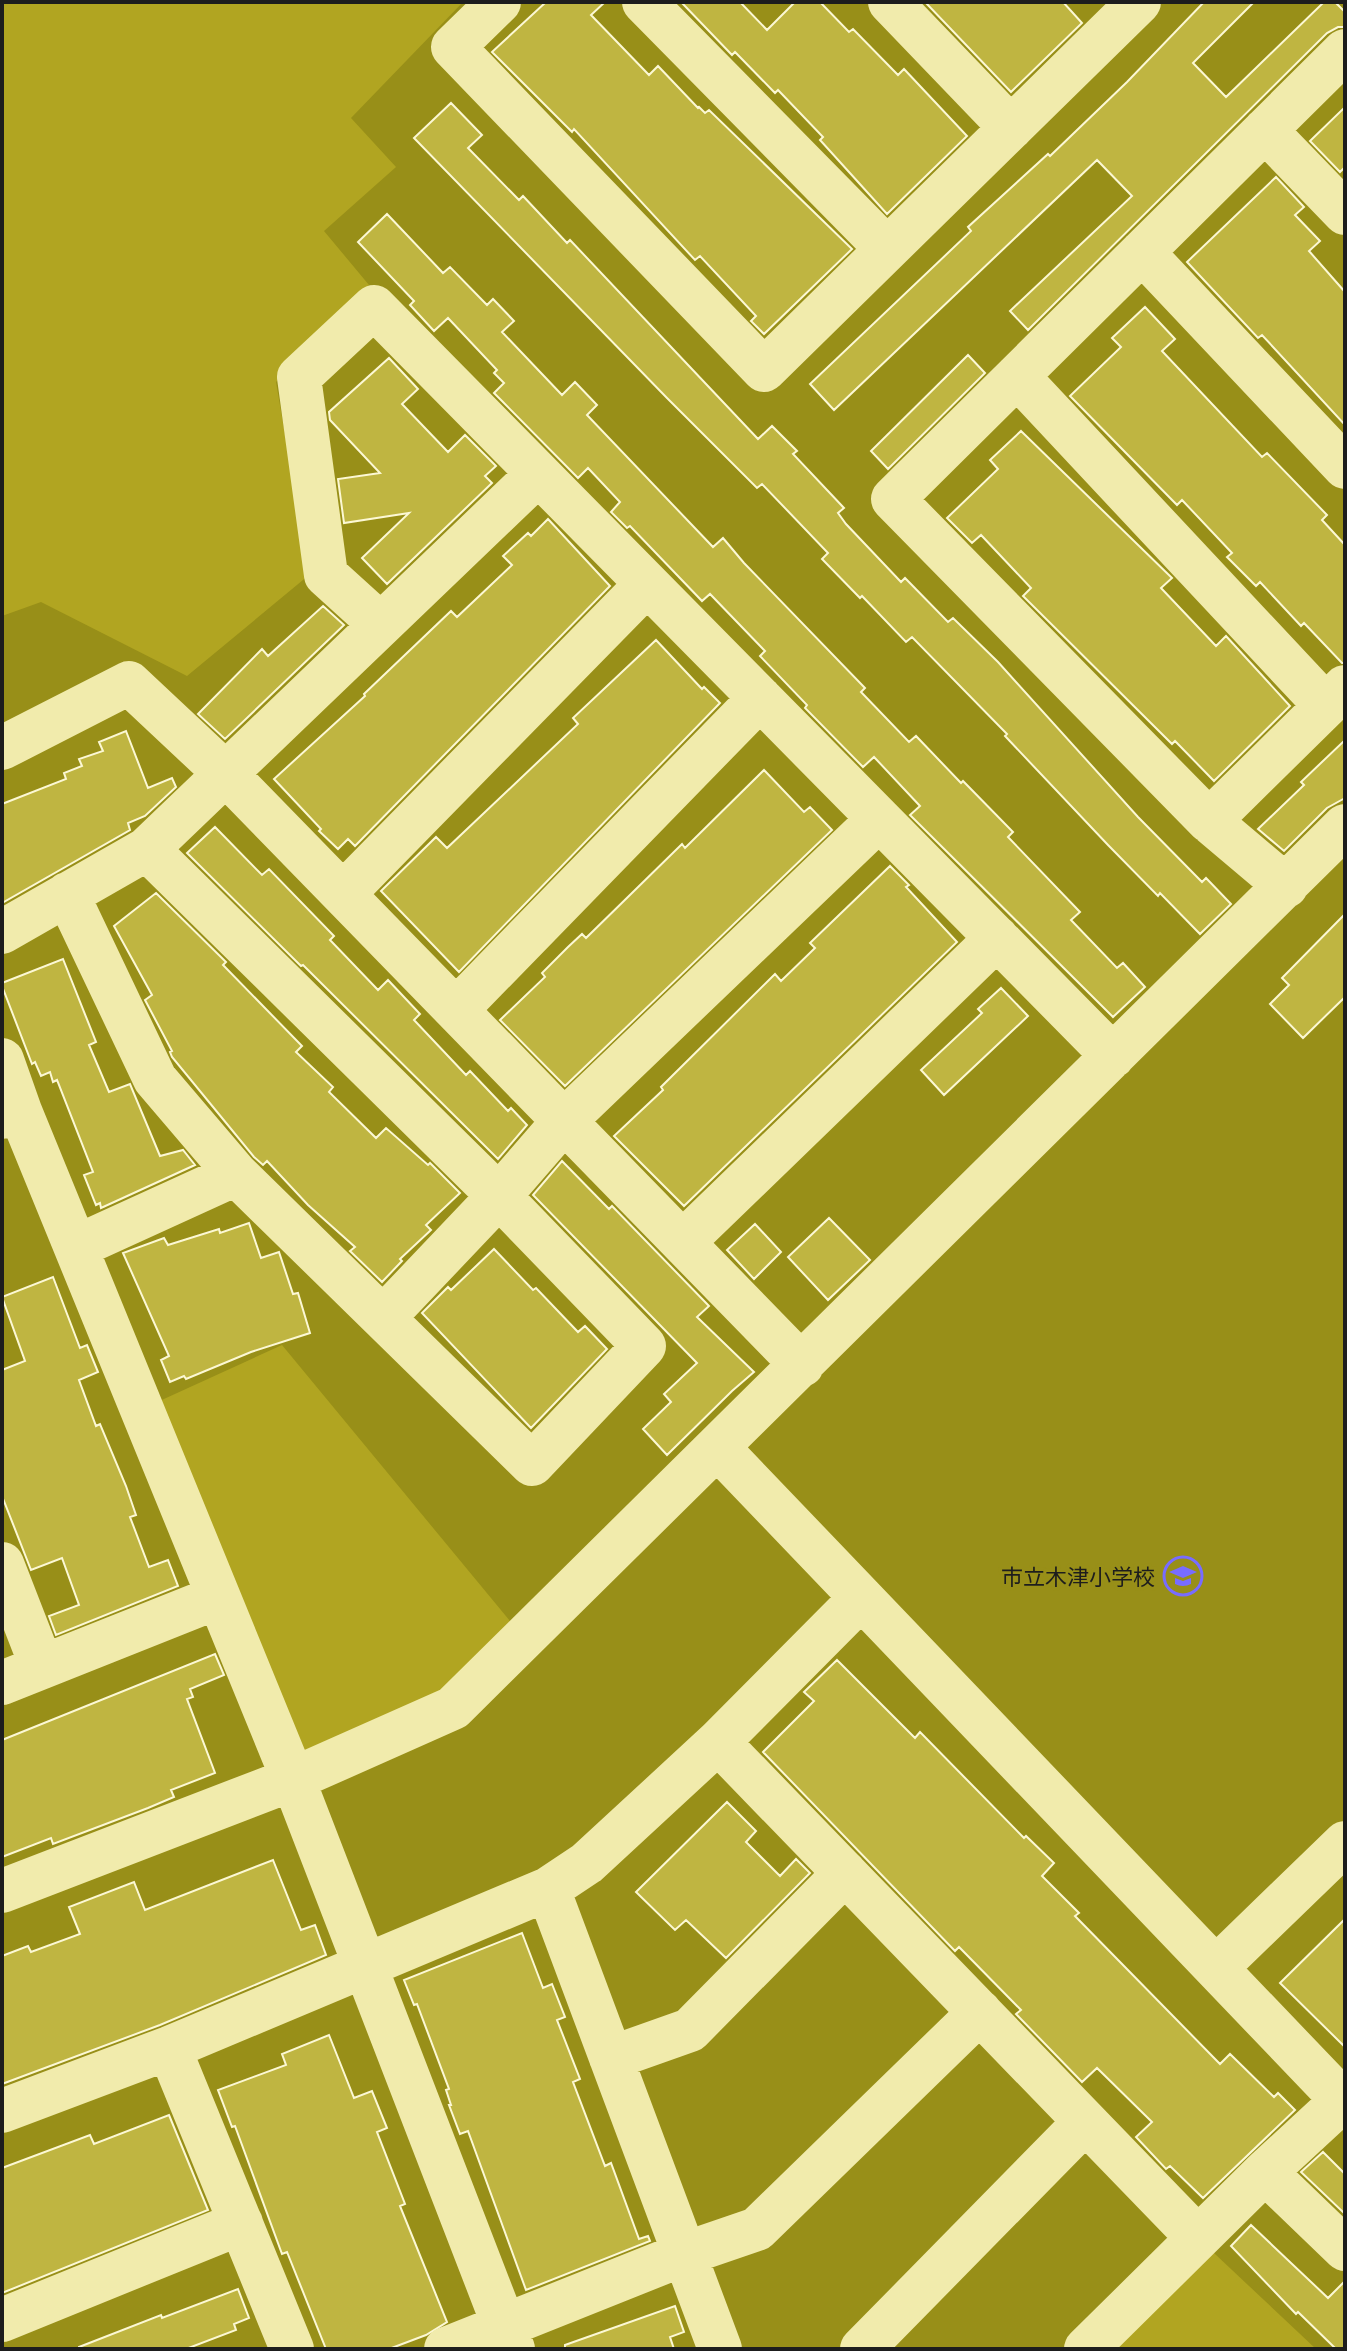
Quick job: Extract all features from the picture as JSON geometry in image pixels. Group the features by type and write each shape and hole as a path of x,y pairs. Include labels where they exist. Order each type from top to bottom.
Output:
{"street":[{"path":"499,2 453,47 764,370 1139,2"},
{"path":"644,2 887,249"},
{"path":"890,2 1011,128"},
{"path":"1286,886 1209,821 893,499 1345,51"},
{"path":"1265,130 1345,213"},
{"path":"1142,252 1345,467"},
{"path":"380,624 326,575 299,377 374,307 1113,1056"},
{"path":"1017,376 1336,696 1209,821"},
{"path":"2,932 147,849 538,474"},
{"path":"343,894 647,584"},
{"path":"2,748 129,683 225,773 802,1365"},
{"path":"456,1010 760,698"},
{"path":"383,1318 499,1196 564,1121 879,819"},
{"path":"2,1891 293,1779 453,1708 1345,826"},
{"path":"67,894 155,1079 236,1174 532,1464 644,1346 499,1196 147,849"},
{"path":"683,1242 997,938"},
{"path":"2,1060 11,1114 76,1247 293,1779 509,2337"},
{"path":"76,1247 236,1174"},
{"path":"718,1448 1344,2101 1265,2172 1086,2349"},
{"path":"2,1564 42,1667"},
{"path":"2,1683 218,1597"},
{"path":"2,2111 169,2048 548,1889 587,1863 718,1742 861,1598"},
{"path":"718,1742 1198,2238"},
{"path":"1216,1968 1345,1843"},
{"path":"611,2058 690,2030 845,1873"},
{"path":"548,1889 720,2349"},
{"path":"446,2349 509,2337 684,2254 757,2229 980,2012"},
{"path":"169,2048 292,2349"},
{"path":"862,2349 1085,2122"},
{"path":"1265,2172 1345,2249"},
{"path":"2,2320 241,2223"}],"shaded area":[{"path":"2,2 463,2 351,118 396,167 324,231 369,285 276,382 309,575 187,676 41,602 2,616"},
{"path":"282,1345 524,1638 453,1708 293,1779 142,1409"},
{"path":"1198,2238 1316,2349 1086,2349"}],"building":[{"path":"546,2 605,2 591,15 649,75 658,66 698,108 705,113 709,110 852,249 764,334 751,321 756,316 700,256 695,260 574,129 572,132 492,52"},
{"path":"681,2 740,2 767,30 795,2 820,2 849,32 853,29 898,75 904,69 967,136 887,214 820,140 823,137 778,90 775,93 735,52 732,55"},
{"path":"925,2 1063,2 1082,23 1011,92"},
{"path":"1204,2 1254,2 1193,63 1226,97 1324,2 1335,2 1345,12 1345,27 1327,33 1028,330 1010,311 1132,196 1097,160 834,410 810,384 971,231 968,227 1048,154 1050,156 1127,82"},
{"path":"451,103 482,135 468,148 519,200 523,196 567,243 570,240 758,439 772,426 797,451 793,454 844,508 838,513 846,524 901,582 905,578 948,622 953,618 998,662 1138,817 1202,882 1206,878 1231,904 1200,934 1108,845 1005,736 1007,734 912,637 906,642 862,596 860,598 822,559 828,553 762,484 757,488 414,138"},
{"path":"1345,107 1345,167 1340,172 1310,141"},
{"path":"1276,177 1304,207 1295,215 1320,241 1309,251 1345,292 1345,425 1262,335 1258,338 1187,262"},
{"path":"387,214 443,273 450,267 487,305 493,299 514,321 502,332 562,395 575,382 597,405 587,415 713,547 723,538 865,688 861,692 909,742 916,736 1013,832 1008,837 1080,912 1071,920 1117,968 1123,963 1145,987 1113,1017 910,815 920,806 874,757 863,767 805,708 807,705 760,656 765,651 710,594 702,601 630,526 627,528 611,512 620,502 588,468 578,478 494,393 504,383 494,373 497,370 448,318 434,331 410,305 414,301 358,242"},
{"path":"1145,307 1175,339 1162,351 1262,457 1267,453 1327,515 1322,520 1345,545 1345,663 1304,623 1301,626 1260,582 1256,586 1227,557 1232,553 1182,500 1177,505 1070,396 1121,347 1112,338"},
{"path":"968,355 985,373 888,469 871,451"},
{"path":"389,358 418,389 402,404 448,452 465,435 496,466 485,476 492,483 387,584 362,558 409,513 344,523 338,479 380,473 330,420 329,412"},
{"path":"1021,431 1172,578 1161,588 1216,646 1226,636 1290,706 1214,781 1175,741 1172,744 1023,596 1031,588 981,535 972,543 947,518 998,469 990,460"},
{"path":"548,519 610,586 355,846 348,839 338,849 274,779 365,696 451,611 457,617 512,565 503,556"},
{"path":"323,606 344,625 225,739 198,714 262,649 268,656"},
{"path":"656,640 702,689 704,687 720,703 459,972 381,891 436,837 447,848 578,724 573,718"},
{"path":"126,731 148,788 172,778 176,787 145,816 128,823 130,830 2,903 2,804 66,779 64,773 82,766 79,759 103,751 99,742"},
{"path":"1345,740 1345,798 1327,808 1284,851 1258,829"},
{"path":"764,770 804,812 810,807 832,830 565,1086 500,1020 545,977 542,973 568,947 582,934 586,938 682,844 685,848"},
{"path":"215,827 262,875 269,869 334,936 330,940 378,990 388,980 420,1014 414,1020 466,1075 470,1071 508,1111 511,1108 527,1125 498,1159 187,853"},
{"path":"890,866 957,942 684,1206 614,1136 775,974 781,981 815,948 810,943"},
{"path":"156,893 226,962 223,965 302,1046 296,1052 333,1087 329,1092 376,1138 386,1128 428,1165 430,1163 460,1193 426,1225 431,1230 400,1259 402,1261 382,1282 350,1251 355,1247 308,1205 267,1161 263,1165 254,1157 172,1057 172,1051 145,1000 152,995 114,926"},
{"path":"1345,914 1345,997 1303,1038 1270,1004 1289,985 1282,978"},
{"path":"63,959 96,1042 89,1045 109,1092 130,1084 160,1156 183,1150 195,1165 101,1208 100,1203 96,1205 84,1175 93,1172 57,1080 53,1082 50,1072 41,1076 35,1062 32,1064 2,986 2,983"},
{"path":"1001,988 1028,1016 944,1095 921,1070 982,1013 978,1009"},
{"path":"562,1161 609,1209 612,1206 709,1306 697,1317 754,1372 667,1455 643,1429 671,1402 664,1394 697,1363 533,1195"},
{"path":"829,1218 870,1260 828,1300 788,1257"},
{"path":"249,1223 261,1258 279,1252 293,1294 298,1293 310,1333 251,1352 186,1379 184,1376 170,1382 161,1360 169,1356 123,1253 164,1238 168,1245"},
{"path":"755,1224 781,1252 754,1279 727,1250"},
{"path":"494,1249 578,1332 585,1326 607,1349 531,1428 422,1313"},
{"path":"53,1277 80,1348 87,1345 98,1372 79,1380 96,1426 100,1424 126,1486 136,1515 130,1517 149,1567 168,1560 178,1586 56,1635 49,1616 79,1605 62,1558 31,1570 2,1496 2,1370 25,1361 2,1297"},
{"path":"215,1654 224,1675 190,1689 193,1697 187,1699 215,1773 171,1790 174,1797 148,1808 53,1844 51,1838 2,1857 2,1740"},
{"path":"837,1660 915,1738 920,1732 1024,1838 1026,1836 1054,1863 1042,1876 1079,1913 1075,1916 1220,2064 1230,2054 1274,2097 1278,2093 1295,2110 1203,2198 1170,2166 1166,2169 1136,2137 1152,2122 1097,2068 1082,2082 1016,2014 1021,2010 959,1947 955,1951 763,1752 814,1701 804,1692"},
{"path":"727,1802 756,1831 746,1842 780,1876 796,1859 810,1873 726,1958 686,1920 675,1930 636,1892"},
{"path":"273,1860 301,1930 315,1925 326,1955 160,2025 2,2084 2,1956 28,1946 31,1952 80,1934 69,1907 134,1882 145,1910"},
{"path":"1345,1919 1345,2047 1280,1983"},
{"path":"522,1933 543,1988 552,1984 565,2017 557,2020 580,2079 573,2082 605,2166 611,2163 639,2239 648,2236 650,2241 526,2290 468,2131 460,2134 449,2105 446,2090 449,2089 417,2004 414,2005 404,1980"},
{"path":"329,2035 354,2098 372,2091 387,2128 377,2132 405,2204 400,2206 447,2322 426,2335 389,2349 326,2349 287,2252 282,2254 235,2126 232,2127 218,2090 286,2065 282,2054"},
{"path":"169,2115 208,2210 2,2293 2,2168 90,2135 94,2144"},
{"path":"1323,2152 1345,2174 1345,2214 1301,2172"},
{"path":"1251,2225 1328,2298 1345,2281 1345,2349 1336,2349 1298,2312 1296,2314 1231,2246"},
{"path":"238,2289 249,2318 234,2324 236,2330 186,2349 79,2349 161,2315 162,2318"},
{"path":"675,2306 684,2332 670,2337 674,2349 565,2349 565,2345"}],"place":[{"name":"市立木津小学校","path":"1183,1576"}]}
